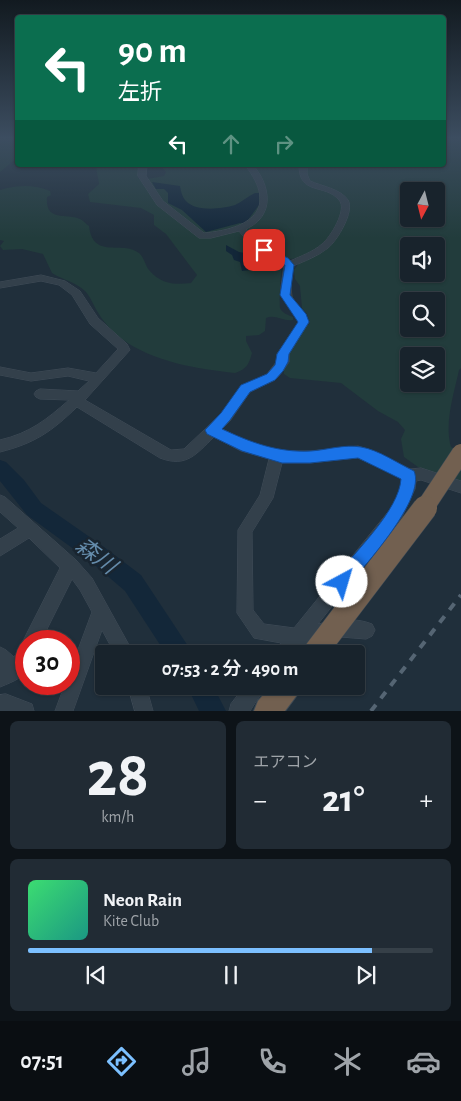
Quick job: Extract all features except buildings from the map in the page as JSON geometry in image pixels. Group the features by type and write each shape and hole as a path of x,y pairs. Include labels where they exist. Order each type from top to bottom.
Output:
{"highway":[{"path":"321,645 435,495 461,453"},
{"path":"268,711 281,695"}],"street":[{"path":"142,172 142,176 160,203 178,216 197,234 207,236 241,228 249,225 256,218 265,198 261,181 254,172"},
{"path":"289,265 316,252 329,242 347,210 345,201 306,182 303,172"},
{"path":"40,394 77,398 171,456 187,454 226,417 246,389 271,377 283,362 283,354 304,322 302,316 290,304 285,295 289,265 285,260 255,245 241,228"},
{"path":"44,291 47,278"},
{"path":"0,286 16,287 47,278 70,287 83,302 94,321 124,350 57,418 30,437 0,446"},
{"path":"0,371 31,377 68,372 97,378"},
{"path":"212,430 246,447 277,456 295,458 358,452 409,475 420,474 461,487"},
{"path":"277,456 266,498 245,530 245,613 260,632 297,637 341,628 366,630"},
{"path":"291,645 397,512 408,489 409,475"},
{"path":"0,502 70,566 86,584 120,645"},
{"path":"0,548 30,529"},
{"path":"38,630 70,566"},
{"path":"64,711 102,611"},
{"path":"297,637 311,645"},
{"path":"0,656 8,674"},
{"path":"140,695 144,711"},
{"path":"238,711 251,695"},
{"path":"0,704 6,703 25,711"}],"green space":[{"path":"97,172 138,172 138,178 141,180 164,176 166,172 461,172 461,368 452,399 449,418 449,438 451,447 461,452 461,484 418,467 404,457 401,439 405,430 398,422 378,411 341,383 290,378 284,374 285,361 291,346 310,323 307,314 302,308 300,286 295,279 294,270 301,260 299,258 282,262 280,308 284,313 293,317 293,320 273,317 266,318 265,331 259,335 246,336 246,341 252,353 251,357 245,368 235,373 176,363 134,347 119,337 106,324 85,291 78,285 52,273 43,254 22,249 3,250 0,246 4,241 0,240 0,190 19,186 38,187 50,191 51,195 47,197 49,210 57,215 82,220 89,226 96,243 102,246 125,248 139,253 149,270 163,281 179,284 191,283 197,275 166,234 154,225 154,215 141,208 90,202 88,194 99,184"}],"water":[{"path":"152,182 180,186 185,199 196,207 209,209 235,205 255,193 259,193 259,205 245,224 240,223 206,232 182,210 168,203 168,193 164,189 156,189"},
{"path":"226,245 239,252 267,257 270,261 258,269 242,271 240,262 234,260 232,255 226,251"}],"waterway":[{"name":"森川","path":"0,468 17,486 34,509 97,554 133,583 174,645"},
{"name":"森川","path":"204,695 213,711"}],"railway":[{"path":"371,711 461,595"}],"route":[{"path":"264,250 285,260 289,265 285,295 290,304 302,316 304,322 283,354 283,362 279,368 271,377 246,389 226,417 212,430 246,447 270,455 295,458 338,452 358,452 409,475 408,489 404,501 342,582"}]}
